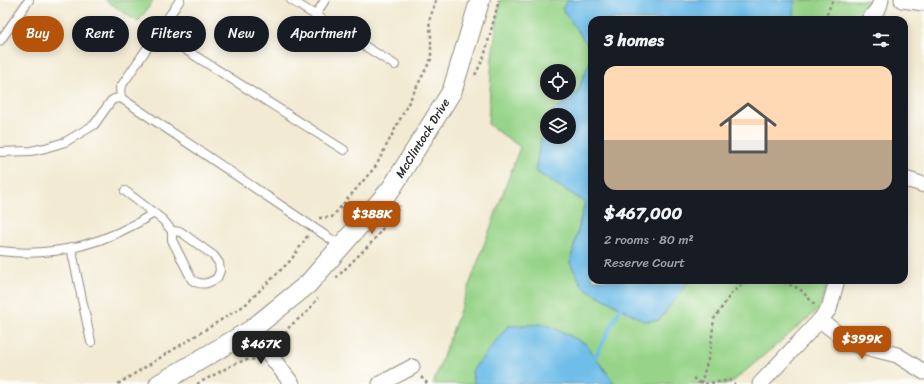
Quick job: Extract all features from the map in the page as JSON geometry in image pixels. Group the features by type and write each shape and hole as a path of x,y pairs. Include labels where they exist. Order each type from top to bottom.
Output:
{"street":[{"name":"McClintock Drive","path":"159,384 251,330 308,284 391,189 452,91 480,0"},
{"path":"872,16 879,7 881,0"},
{"path":"902,0 924,3"},
{"path":"908,180 924,185"},
{"path":"760,384 820,320 829,308 836,284"},
{"path":"820,320 850,343 897,355 924,372"},
{"path":"251,330 292,384"},
{"path":"380,384 412,366"}],"lane":[{"path":"0,41 29,0"},
{"path":"170,16 180,0"},
{"path":"291,0 315,16 325,0"},
{"path":"371,50 395,65"},
{"path":"121,98 120,88 146,52"},
{"path":"189,52 344,150"},
{"path":"0,152 31,151 65,142 94,126 111,101 121,98 342,246"},
{"path":"125,191 163,220 172,231 172,240 192,280 198,284 205,284 217,278 220,271 219,263 214,256 181,232 172,231"},
{"path":"0,251 26,253 71,248 94,242 134,226 154,213"},
{"path":"71,248 91,342"}],"path":[{"path":"826,16 833,0"},
{"path":"693,378 701,384 710,352 714,319 731,294 742,284"},
{"path":"788,284 800,289 816,305"},
{"path":"705,384 730,380 734,384"}],"green space":[{"path":"105,0 153,1 142,16 137,16 137,21"},
{"path":"500,0 568,0 562,9 588,45 588,66 576,94 576,64 540,64 540,100 568,100 558,108 540,108 540,144 535,171 585,202 570,263 583,287 644,321 659,320 687,284 828,284 819,309 730,384 615,384 586,344 546,324 508,326 472,371 474,384 433,384 520,147 488,124 492,57"},
{"path":"795,0 873,0 871,16 794,16"}],"water":[{"path":"568,0 795,0 794,16 588,16 588,45 562,9"},
{"path":"588,66 588,284 687,284 659,320 644,321 583,287 570,263 585,202 535,171 540,144 576,144 576,108 558,108 568,100 576,100 576,94"},
{"path":"546,324 586,344 615,384 474,384 472,371 508,326"}],"waterway":[{"path":"593,361 623,303"}]}
